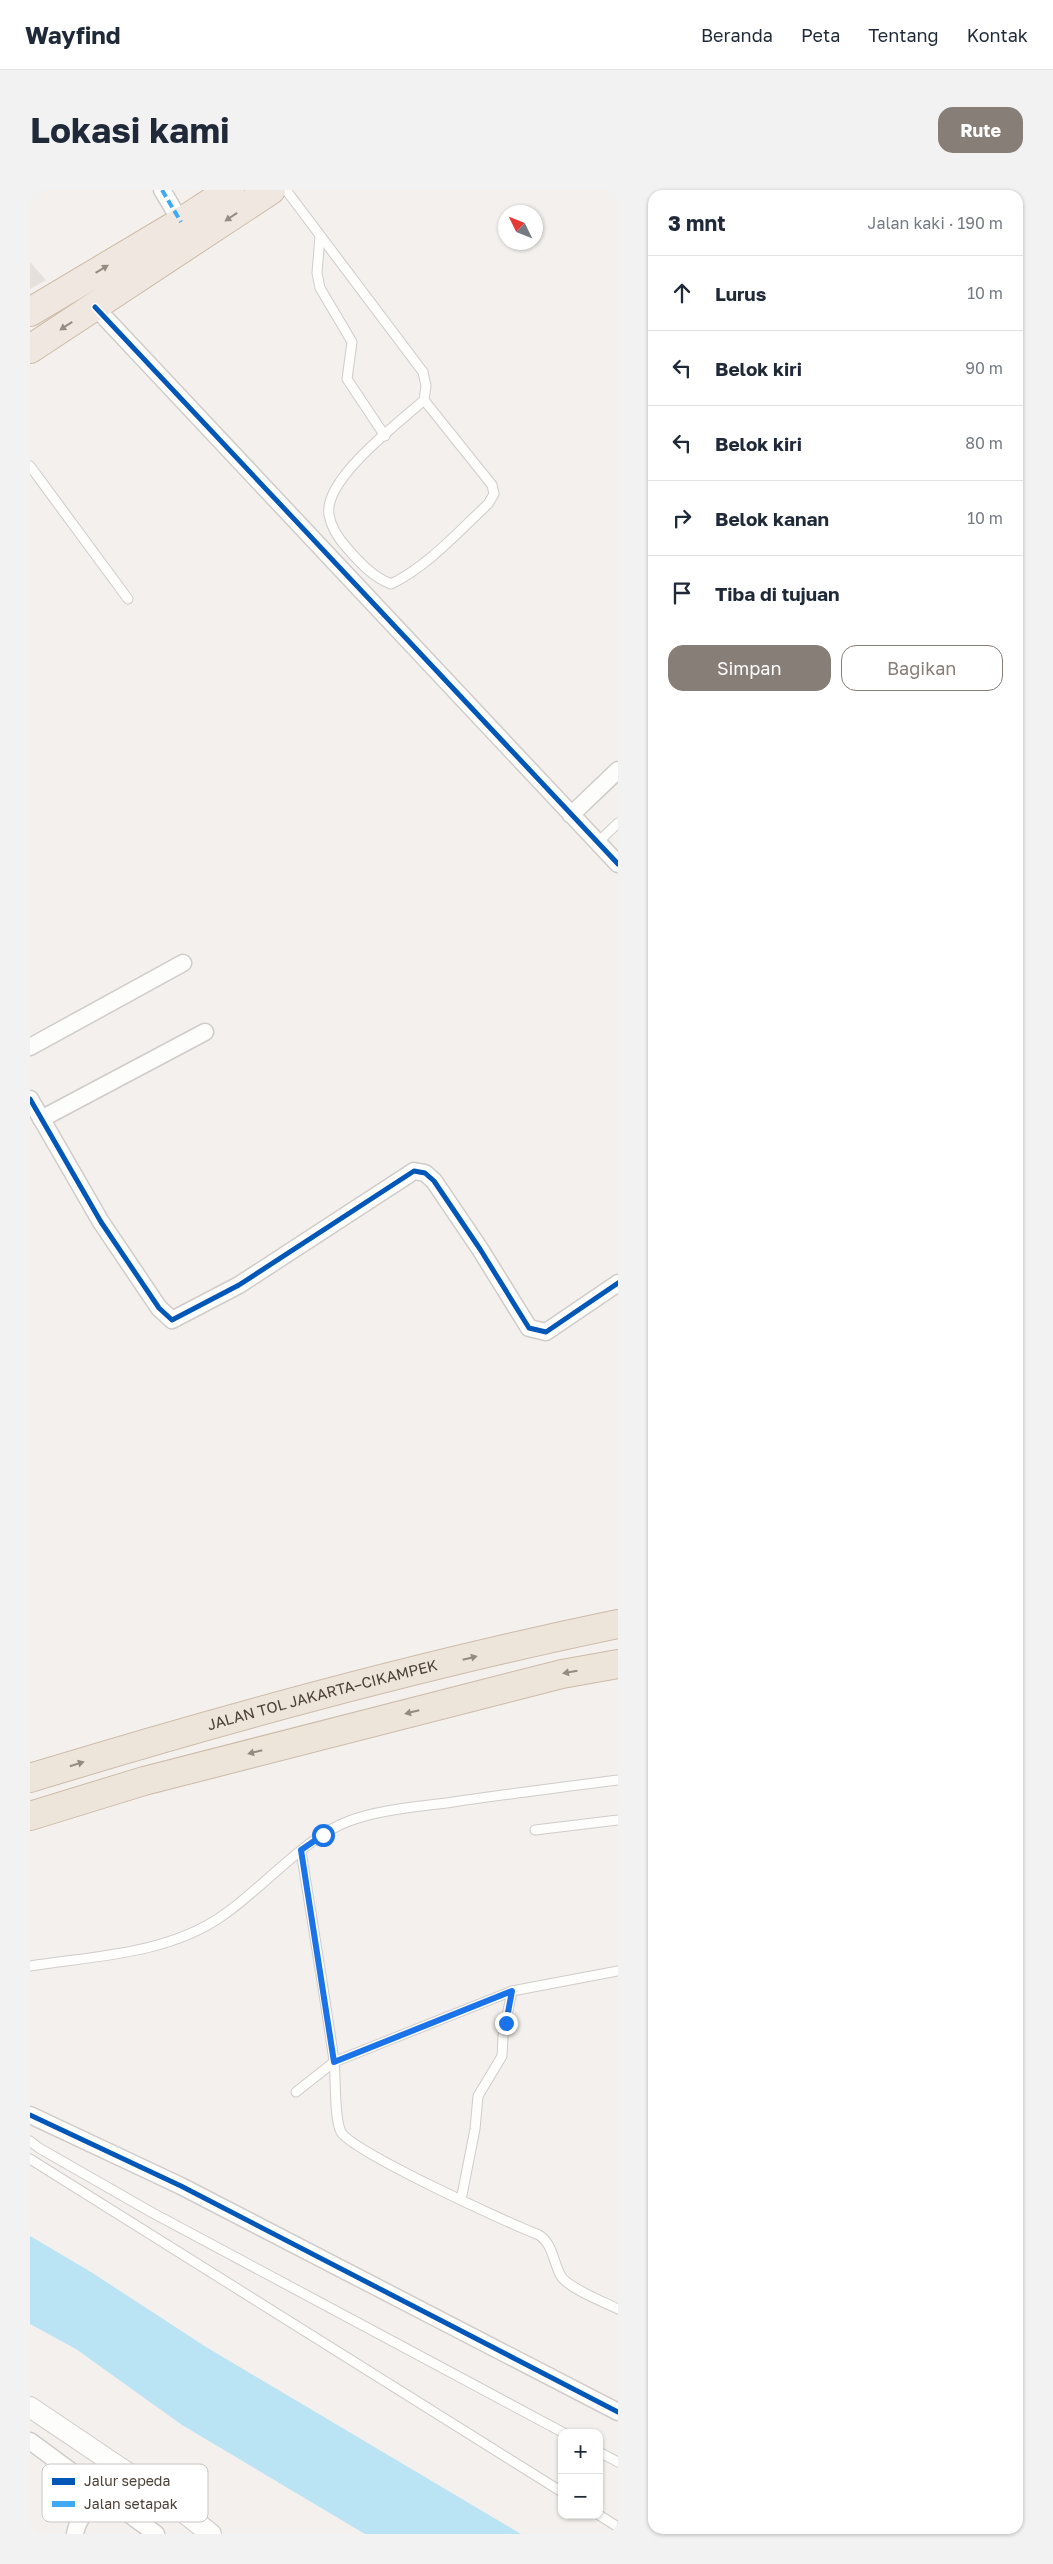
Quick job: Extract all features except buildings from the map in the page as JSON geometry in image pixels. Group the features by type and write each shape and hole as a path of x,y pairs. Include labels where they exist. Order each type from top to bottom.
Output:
{"highway":[{"path":"30,312 181,222 230,190"},
{"path":"30,349 272,190"},
{"name":"JALAN TOL JAKARTA–CIKAMPEK","path":"30,1778 138,1745 396,1676 618,1624"},
{"path":"30,1816 154,1778 562,1674 618,1664"}],"street":[{"path":"162,190 181,222"},
{"path":"95,307 618,864"},
{"path":"571,815 618,770"},
{"path":"30,1047 182,963"},
{"path":"41,1119 205,1032"},
{"path":"30,1099 101,1222 159,1308 172,1320 239,1285 414,1171 425,1174 434,1181 530,1328 546,1332 618,1283"},
{"path":"30,2115 181,2186 618,2412"},
{"path":"30,2408 114,2464"},
{"path":"30,2441 62,2464"},
{"path":"75,2534 78,2522"},
{"path":"140,2522 156,2534"},
{"path":"196,2522 211,2534"}],"lane":[{"path":"286,190 423,372 426,386 424,400 348,471 331,496 329,514 333,527 355,557 380,580 391,584 406,577 423,563 488,504 494,494 492,485 424,400"},
{"path":"320,236 317,273 320,288 352,342 347,379 385,436"},
{"path":"30,466 128,599"},
{"path":"597,843 618,823"},
{"path":"30,1966 154,1946 175,1940 220,1918 249,1897 301,1850 347,1821 417,1807 618,1780"},
{"path":"536,1830 618,1820"},
{"path":"301,1850 334,2062 339,2122 343,2134 363,2149 461,2200 543,2238 561,2276 569,2284 618,2309"},
{"path":"296,2092 334,2062 512,1991 618,1971"},
{"path":"461,2200 475,2130 478,2096 502,2056 503,2036 512,1991"},
{"path":"30,2141 151,2212 558,2430"},
{"path":"30,2160 558,2490"},
{"path":"603,2454 618,2462"},
{"path":"603,2518 618,2527"}],"shaded area":[{"path":"30,262 46,280 30,289"}],"water":[{"path":"30,2236 91,2272 206,2347 521,2534 365,2534 182,2425 76,2349 30,2324"}],"marked path":[{"path":"162,190 181,222"}],"cycle path":[{"path":"95,307 618,864"},
{"path":"30,1099 101,1222 159,1308 172,1320 239,1285 414,1171 425,1173 434,1181 480,1249 529,1328 546,1332 618,1283"},
{"path":"30,2115 181,2186 618,2412"}],"route":[{"path":"323,1835 301,1850 334,2062 512,1991 506,2023"}]}
